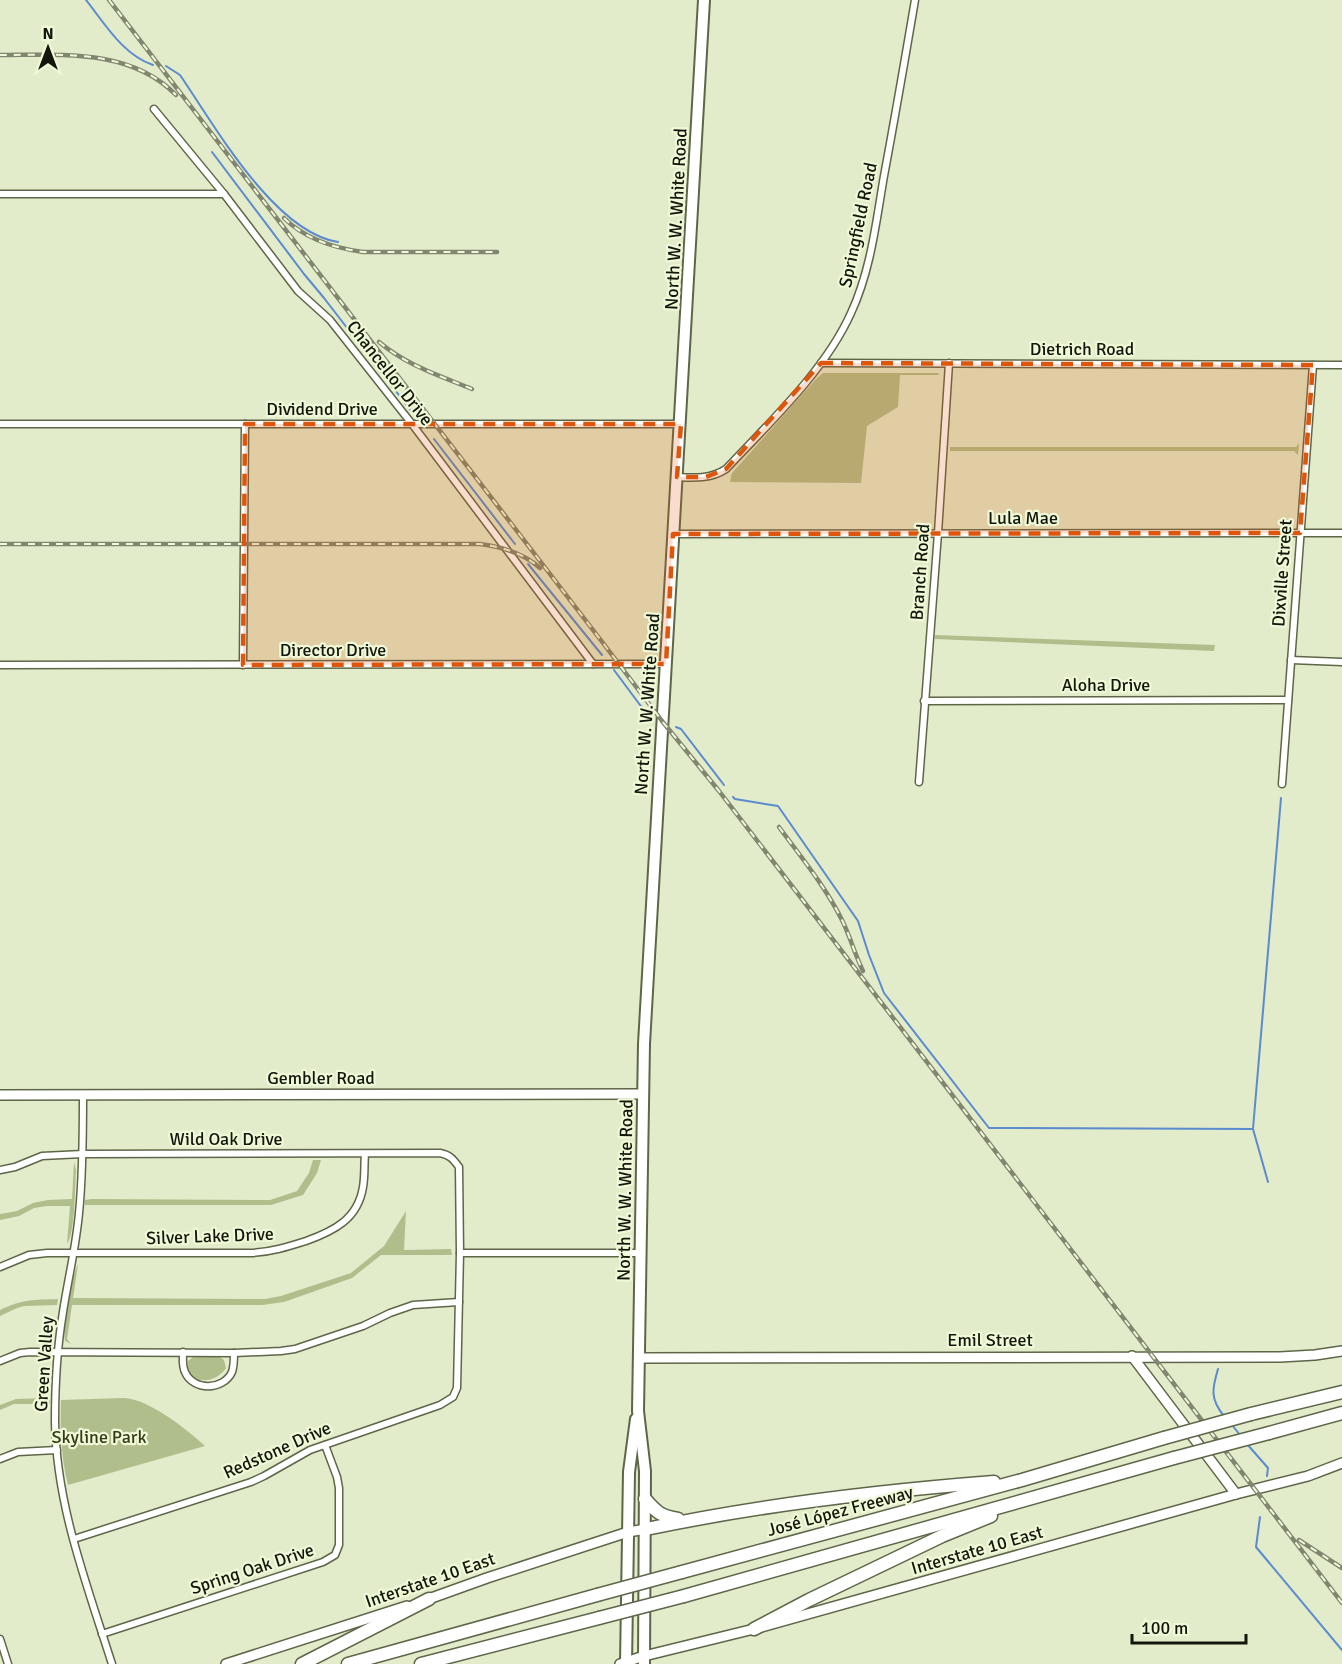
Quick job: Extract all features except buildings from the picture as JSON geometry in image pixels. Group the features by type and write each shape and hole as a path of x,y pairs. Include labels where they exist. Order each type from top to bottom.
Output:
{"highway":[{"name":"José López Freeway","path":"348,1664 1022,1480 1251,1414 1342,1392"},
{"path":"421,1664 684,1596 1342,1413"},
{"path":"646,1529 685,1520 827,1498 1022,1480"},
{"path":"645,1499 657,1513 685,1520"},
{"path":"754,1629 942,1536 978,1523 1023,1502"},
{"path":"302,1664 429,1599"}],"main road":[{"name":"North W. W. White Road","path":"644,1660 645,1471 638,1411 643,1094 650,929 704,0"},
{"name":"Gembler Road","path":"0,1095 643,1094"},
{"name":"Emil Street","path":"639,1358 1280,1357 1316,1356 1342,1351"},
{"path":"1132,1356 1236,1494"},
{"path":"1149,1380 1152,1364 1163,1356"},
{"name":"North W. W. White Road","path":"624,1663 630,1457 638,1411"},
{"name":"Interstate 10 East","path":"624,1663 644,1660 1236,1494 1308,1476 1342,1463"},
{"name":"Interstate 10 East","path":"226,1664 628,1532 646,1529"}],"street":[{"name":"Springfield Road","path":"677,477 706,477 726,469 821,363 851,314 864,280 874,236 915,0"},
{"name":"Chancellor Drive","path":"154,109 224,194 298,291 330,320 412,424 593,664"},
{"path":"0,194 224,194"},
{"name":"Dietrich Road","path":"821,363 1342,365"},
{"name":"Branch Road","path":"919,782 949,363"},
{"name":"Dixville Street","path":"1282,784 1313,365"},
{"name":"Dividend Drive","path":"0,424 681,424"},
{"path":"243,665 246,424"},
{"name":"Lula Mae","path":"673,534 1342,533"},
{"path":"1291,660 1342,662"},
{"name":"Director Drive","path":"0,665 666,664"},
{"name":"Aloha Drive","path":"924,701 1288,700"},
{"name":"Green Valley","path":"83,1095 83,1154 79,1213 58,1352 55,1423 66,1511 112,1664"},
{"name":"Wild Oak Drive","path":"0,1170 15,1167 42,1156 83,1154 440,1153 454,1159 459,1167 459,1253"},
{"name":"Silver Lake Drive","path":"0,1267 37,1254 251,1253 287,1247 325,1234 350,1216 363,1186 364,1154"},
{"path":"0,1361 20,1353 234,1353 295,1349 363,1326 413,1305 459,1302 459,1253 640,1253"},
{"name":"Redstone Drive","path":"74,1539 251,1482 310,1450 440,1405 453,1397 457,1388 459,1302"},
{"path":"183,1352 184,1370 189,1378 197,1384 208,1387 222,1383 228,1378 233,1368 234,1353"},
{"name":"Spring Oak Drive","path":"102,1634 323,1562 335,1555 339,1545 339,1488 325,1444"},
{"path":"0,1459 18,1452 57,1450"},
{"path":"0,1639 8,1664"}],"highlighted area":[{"path":"821,363 1313,365 1300,533 673,534 666,664 243,665 245,424 681,424 677,477 706,477 726,469"}],"green space":[{"path":"823,373 938,373 939,375 900,375 898,407 867,426 861,483 730,482 732,473"},
{"path":"1299,443 1298,455 1294,451 950,451 950,447 1296,447"},
{"path":"935,635 1215,645 1214,651 935,639"},
{"path":"313,1160 321,1160 317,1173 303,1195 271,1205 85,1205 85,1200 92,1199 270,1200 297,1191 309,1173"},
{"path":"74,1162 76,1170 74,1209 72,1230 67,1244 70,1206 34,1208 19,1216 0,1220 0,1214 17,1211 33,1203 72,1199"},
{"path":"406,1211 404,1250 451,1249 452,1255 381,1255 352,1278 284,1302 262,1305 72,1305 67,1339 71,1344 65,1341 68,1302 78,1264 73,1298 265,1299 351,1273 384,1246"},
{"path":"58,1299 57,1305 24,1306 0,1316 0,1310 15,1304"},
{"path":"193,1357 220,1357 224,1360 226,1368 214,1378 201,1380 195,1378 188,1368 188,1361"},
{"path":"50,1398 50,1404 14,1404 0,1410 0,1405 16,1399"},
{"name":"Skyline Park","path":"124,1398 156,1409 205,1446 68,1485 62,1443 61,1400"}],"waterway":[{"path":"86,0 124,46 142,60 153,65"},
{"path":"166,66 180,75 228,148 269,198 291,219 314,234 338,242"},
{"path":"212,152 412,412"},
{"path":"434,439 515,544"},
{"path":"528,564 602,655"},
{"path":"614,670 643,709"},
{"path":"676,727 681,729 724,785"},
{"path":"733,797 778,806 858,921 884,993 989,1128 1253,1129"},
{"path":"1268,1182 1253,1129 1281,798"},
{"path":"1218,1369 1214,1382 1214,1399 1224,1416"},
{"path":"1232,1425 1240,1435"},
{"path":"1247,1444 1268,1468 1267,1476"},
{"path":"1260,1517 1256,1547 1342,1650"}],"railway":[{"path":"109,0 1342,1603"},
{"path":"0,55 70,55 116,62 138,69 158,80 176,95"},
{"path":"284,218 301,232 320,241 363,252 497,252"},
{"path":"379,342 412,364 472,389"},
{"path":"0,544 480,544 512,552 527,558 540,568"},
{"path":"779,827 828,895 845,926 863,971"},
{"path":"1299,1540 1342,1568"}]}
